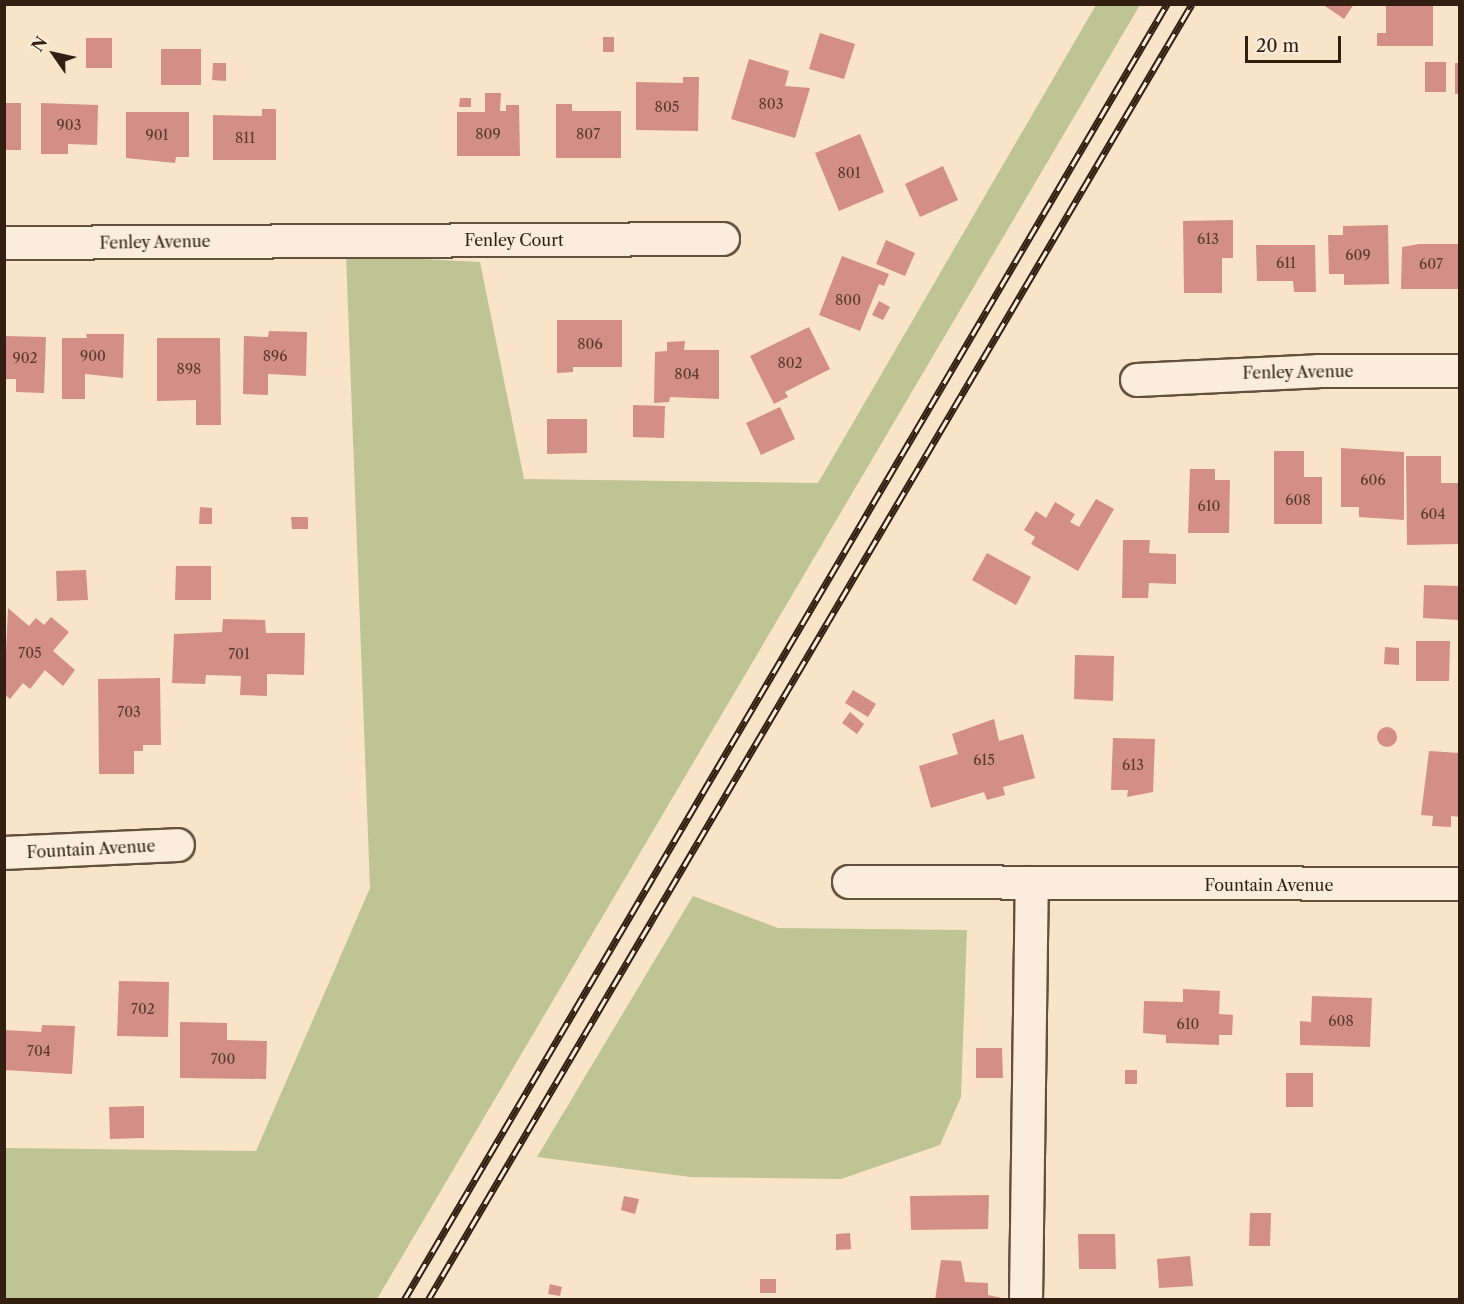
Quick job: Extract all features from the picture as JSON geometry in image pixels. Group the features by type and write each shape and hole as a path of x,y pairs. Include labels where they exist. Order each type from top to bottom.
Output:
{"street":[{"name":"Fenley Court","path":"306,240 723,239"},
{"name":"Fenley Avenue","path":"4,243 306,240"},
{"name":"Fenley Avenue","path":"1137,380 1306,371 1460,371"},
{"name":"Fountain Avenue","path":"4,853 178,845"},
{"name":"Fountain Avenue","path":"849,882 1460,884"},
{"path":"1026,1299 1032,883"}],"green space":[{"path":"1096,5 1140,5 377,1299 5,1300 5,1148 256,1151 370,888 346,255 480,262 524,479 818,483"},
{"path":"693,896 778,928 967,930 961,1097 940,1145 841,1179 690,1177 537,1157"}],"building":[{"path":"1322,4 1354,4 1344,19"},
{"path":"1386,4 1433,4 1433,46 1377,46 1377,33 1386,33"},
{"path":"820,33 855,44 844,79 809,69"},
{"path":"603,37 614,37 614,52 603,52"},
{"path":"86,38 112,38 112,68 86,68"},
{"path":"161,49 201,49 201,85 161,85"},
{"path":"749,59 789,71 785,86 810,88 795,138 731,119"},
{"path":"1425,62 1446,62 1446,92 1425,92"},
{"path":"213,63 226,63 226,81 212,80"},
{"path":"1455,63 1460,63 1460,94 1455,94"},
{"path":"683,77 699,77 698,131 636,130 636,82 683,83"},
{"path":"485,93 501,93 500,111 506,111 506,105 519,105 520,156 457,156 457,112 485,112"},
{"path":"460,98 471,98 471,107 459,107"},
{"path":"4,103 21,103 21,150 4,150"},
{"path":"41,103 98,105 97,145 68,144 68,154 41,154"},
{"path":"556,104 572,104 572,111 621,111 621,158 556,158"},
{"path":"262,109 276,109 276,160 213,160 213,115 262,116"},
{"path":"126,112 189,112 189,157 176,157 175,163 126,158"},
{"path":"860,134 884,192 839,211 815,153"},
{"path":"943,166 958,200 920,217 905,184"},
{"path":"1233,220 1233,258 1222,258 1222,293 1184,293 1183,221"},
{"path":"1388,225 1389,284 1344,285 1344,274 1329,274 1328,235 1343,235 1343,226"},
{"path":"886,240 915,253 905,276 876,264"},
{"path":"1419,244 1460,244 1459,289 1401,289 1402,247"},
{"path":"1256,245 1315,245 1316,292 1294,292 1293,281 1257,281"},
{"path":"842,256 889,274 884,286 879,284 860,331 819,315"},
{"path":"879,301 890,307 883,320 872,315"},
{"path":"557,320 622,320 622,367 573,367 573,372 557,373"},
{"path":"809,327 830,369 785,392 788,397 774,404 750,356"},
{"path":"269,331 307,332 306,376 268,374 268,395 243,394 244,336 268,337"},
{"path":"86,334 124,334 123,378 85,374 85,399 62,399 62,338 87,338"},
{"path":"4,336 46,337 44,393 16,392 16,379 4,379"},
{"path":"157,338 220,338 221,425 196,425 196,400 157,401"},
{"path":"685,341 684,350 719,350 719,399 670,397 669,402 654,403 655,352 667,351 667,342"},
{"path":"633,405 665,406 664,438 633,437"},
{"path":"780,407 795,439 761,455 746,423"},
{"path":"547,419 587,419 587,453 547,454"},
{"path":"1341,448 1404,452 1404,520 1359,517 1359,507 1341,507"},
{"path":"1274,451 1304,451 1304,477 1322,477 1322,524 1274,524"},
{"path":"1406,456 1441,456 1441,483 1460,483 1460,544 1407,545"},
{"path":"1190,469 1215,469 1215,480 1230,480 1229,533 1188,533"},
{"path":"1096,499 1114,509 1078,571 1031,544 1035,537 1024,530 1036,511 1046,518 1055,502 1075,514 1070,522 1079,527"},
{"path":"200,507 212,508 212,524 199,524"},
{"path":"291,517 308,517 308,529 292,529"},
{"path":"1123,540 1150,540 1149,553 1176,554 1176,584 1149,583 1148,598 1122,598"},
{"path":"987,553 1031,577 1016,605 972,580"},
{"path":"176,566 211,566 211,600 175,600"},
{"path":"86,570 88,600 57,601 56,571"},
{"path":"1424,585 1460,586 1459,620 1423,618"},
{"path":"8,608 29,626 36,618 44,625 51,617 69,632 53,651 75,670 63,686 45,670 30,689 23,683 10,699 4,694"},
{"path":"223,619 265,620 266,633 305,633 304,675 267,674 267,696 240,695 241,676 206,675 205,684 172,683 174,634 222,632"},
{"path":"1416,641 1450,641 1449,681 1416,681"},
{"path":"1385,647 1399,648 1399,665 1384,664"},
{"path":"1075,655 1114,656 1113,701 1074,699"},
{"path":"160,678 161,745 143,745 143,751 134,751 134,774 99,774 98,679"},
{"path":"853,690 876,704 868,717 845,703"},
{"path":"850,712 864,724 857,734 842,723"},
{"path":"994,719 999,741 1023,734 1035,778 1003,787 1005,795 987,800 984,792 931,808 919,766 958,754 952,734"},
{"path":"1383,727 1391,727 1397,733 1397,741 1391,747 1383,747 1377,741 1377,733"},
{"path":"1113,738 1155,739 1153,792 1127,797 1128,790 1111,790"},
{"path":"1429,751 1460,753 1460,817 1451,816 1451,827 1432,826 1433,816 1421,815"},
{"path":"119,981 169,982 168,1037 117,1036"},
{"path":"1183,989 1220,991 1219,1014 1233,1015 1232,1035 1219,1035 1219,1045 1166,1043 1166,1035 1143,1033 1144,1001 1183,1002"},
{"path":"1312,996 1372,998 1370,1047 1300,1045 1300,1021 1311,1022"},
{"path":"180,1022 227,1023 227,1040 267,1041 266,1079 180,1078"},
{"path":"42,1025 75,1026 72,1074 4,1070 4,1030 41,1032"},
{"path":"976,1048 1002,1048 1003,1078 976,1078"},
{"path":"1125,1070 1137,1070 1137,1084 1125,1084"},
{"path":"1286,1073 1313,1073 1313,1107 1286,1107"},
{"path":"144,1106 144,1138 110,1139 109,1107"},
{"path":"989,1195 988,1229 911,1230 910,1196"},
{"path":"624,1196 639,1199 635,1214 621,1210"},
{"path":"1250,1213 1271,1213 1270,1246 1249,1246"},
{"path":"850,1233 851,1249 836,1250 836,1234"},
{"path":"1078,1234 1115,1234 1116,1269 1079,1269"},
{"path":"1190,1256 1193,1286 1159,1288 1157,1259"},
{"path":"941,1260 961,1261 965,1282 988,1283 988,1295 1011,1300 935,1300"},
{"path":"760,1279 776,1279 776,1293 760,1293"},
{"path":"550,1284 562,1287 560,1296 548,1294"}],"railway":[{"path":"404,1300 1167,4"},
{"path":"428,1300 1192,4"}]}
